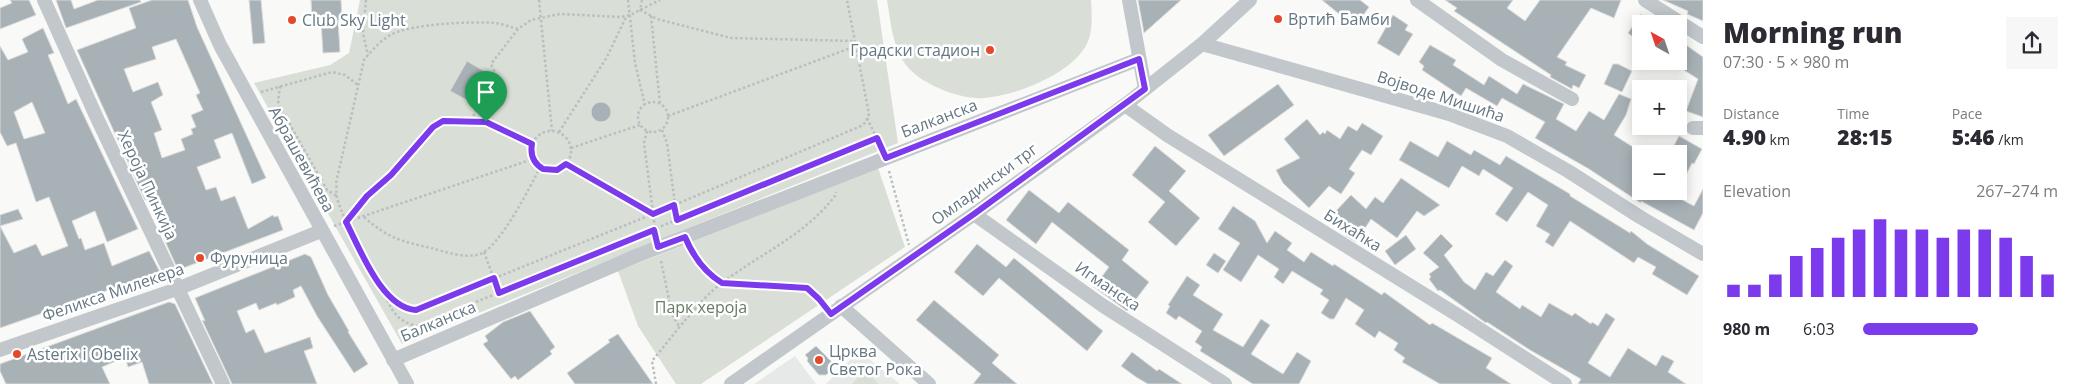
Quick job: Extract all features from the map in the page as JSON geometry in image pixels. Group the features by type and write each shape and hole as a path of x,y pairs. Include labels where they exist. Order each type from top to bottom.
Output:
{"street":[{"name":"Хероја Пинкија","path":"44,0 177,289 223,384"},
{"name":"Абрашевићева","path":"200,0 220,45 407,384"},
{"path":"1129,0 1145,89"},
{"name":"Омладински трг","path":"731,384 974,214 1125,105 1202,44 1250,0"},
{"path":"1417,0 1502,60 1572,99"},
{"path":"1645,0 1703,37"},
{"name":"Војводе Мишића","path":"1202,44 1449,114 1507,136 1703,254"},
{"name":"Балканска","path":"393,360 658,247 1139,59"},
{"name":"Бихаћка","path":"1125,105 1167,135 1464,318 1564,384"},
{"name":"Игманска","path":"974,214 1102,305 1224,384"},
{"name":"Феликса Милекера","path":"0,350 177,289 321,231"},
{"path":"836,310 929,384"}],"path":[{"path":"366,0 363,34 368,55"},
{"path":"539,0 552,130"},
{"path":"628,0 628,15 635,63 645,105"},
{"path":"640,10 642,0"},
{"path":"472,122 479,102 494,77 494,70 491,64 518,29 531,20 560,14 628,15 660,0"},
{"path":"382,289 397,304 407,309 416,310 653,214 861,126 869,114 847,0"},
{"path":"640,10 651,16 731,38 855,41"},
{"path":"559,132 607,57 628,15"},
{"path":"651,16 660,104"},
{"path":"518,29 494,23 484,23 444,24 400,31 390,35 364,60 336,182 337,196 346,222 396,316 406,324 418,326 877,138"},
{"path":"668,116 856,46"},
{"path":"249,98 268,88 332,72 346,75 358,85"},
{"path":"280,86 278,101 280,107 327,190 337,196"},
{"path":"655,102 664,107 668,116 666,126 662,130 657,132 647,131 640,125 638,120 639,112 645,105 655,102"},
{"path":"867,118 886,158 912,256"},
{"path":"346,222 367,196 391,175 433,127 443,121 486,122 532,144"},
{"path":"571,148 640,125"},
{"path":"552,130 559,132 569,142 571,155 566,164 557,170 550,171 540,168 533,159 531,150 532,144 539,134 552,130"},
{"path":"662,130 667,143 677,220"},
{"path":"647,131 644,143 654,230 672,314 680,328"},
{"path":"321,231 533,159"},
{"path":"566,164 653,214"},
{"path":"364,217 378,229 397,240 471,256 484,252 494,245 533,183 540,168"},
{"path":"656,384 652,361 705,299 722,283 784,243 815,220 835,196 839,176"},
{"path":"685,237 689,247 702,266 712,277 722,283 807,288 819,299 836,310"},
{"path":"484,252 499,293"}],"shaded area":[{"path":"859,351 900,384 826,384"},
{"path":"795,356 816,384 754,384"}],"green space":[{"path":"360,0 877,0 898,143 402,344 254,83 330,65 349,53"},
{"name":"Градски стадион","path":"887,0 1091,0 1090,35 1085,48 1080,54 1049,78 1009,94 975,98 942,89 912,72 901,58 895,42"},
{"name":"Парк хероја","path":"878,168 905,247 701,384 676,384 638,326 618,271"},
{"path":"864,371 879,384 852,384"}],"building":[{"path":"10,0 29,0 36,15 0,29 0,8 12,3"},
{"path":"56,0 71,0 74,9 98,0 140,0 141,2 66,28"},
{"path":"152,0 188,0 197,27 266,178 252,184 232,133 214,140 221,158 197,167 206,190 216,187 221,201 235,196 248,229 273,215 274,217 278,216 283,230 178,270 160,227 164,225 154,202 150,203 148,199 145,200 77,50 136,28 129,8","holes":["176,39 200,93 196,95 203,110 191,115 196,127 191,129 193,134 181,139 185,150 162,158 154,133 162,130 151,102 163,95 158,82 133,92 124,69 156,59 152,47"]},
{"path":"249,0 261,0 265,43 253,44"},
{"path":"311,0 341,0 342,20 338,20 340,52 323,53 321,21 312,21"},
{"path":"1138,0 1181,0 1144,33"},
{"path":"1322,0 1360,0 1369,7 1355,27"},
{"path":"1445,0 1513,0 1507,8 1525,21 1540,0 1621,0 1614,18 1591,8 1557,57 1567,62 1565,65 1586,75 1579,88 1573,85 1572,89 1550,77 1551,75 1454,11 1457,8"},
{"path":"1663,0 1703,0 1703,21 1687,14 1688,11"},
{"path":"1393,15 1408,25 1405,30 1413,34 1399,56 1377,43"},
{"path":"1632,27 1632,36 1628,33"},
{"path":"43,28 54,53 48,55 68,104 76,99 138,229 107,242 95,211 72,221 79,239 81,238 85,250 104,243 112,266 149,251 160,272 0,328 0,226 14,253 36,244 42,256 68,246 49,197 36,202 16,143 7,146 0,132 0,46 8,60 28,52 22,39","holes":["32,102 45,133 24,139 14,112"]},
{"path":"1430,45 1456,60 1453,65 1484,85 1489,76 1517,94 1523,84 1564,104 1556,119 1576,131 1589,111 1604,120 1619,94 1631,99 1626,115 1614,135 1632,146 1632,197 1589,169 1535,138 1545,122 1502,98 1497,106 1466,88 1461,96 1422,70 1424,66 1419,62"},
{"path":"1688,46 1703,57 1703,117 1687,111 1698,79 1684,70 1688,70"},
{"path":"467,61 489,74 472,103 450,91"},
{"path":"1613,64 1618,64 1632,71 1622,92 1604,84"},
{"path":"1278,84 1294,105 1224,156 1208,135"},
{"path":"601,102 608,105 611,112 608,119 601,122 594,119 591,112 594,105"},
{"path":"1307,119 1320,135 1323,132 1325,134 1327,130 1340,139 1348,126 1357,131 1362,123 1383,136 1371,155 1362,150 1349,169 1355,173 1341,194 1329,186 1309,208 1283,183 1276,170 1300,158 1284,139"},
{"path":"1679,136 1702,149 1687,173 1687,145 1674,145"},
{"path":"1410,141 1438,157 1447,141 1471,155 1474,150 1500,165 1506,156 1630,233 1631,231 1647,244 1699,276 1687,295 1652,274 1656,267 1638,257 1634,263 1570,221 1553,247 1545,242 1550,234 1536,226 1548,205 1528,192 1507,222 1495,214 1513,188 1483,169 1479,176 1462,166 1449,188 1399,160"},
{"path":"1155,146 1186,171 1169,191 1200,218 1176,246 1148,222 1165,202 1132,175"},
{"path":"1401,178 1440,205 1424,216 1417,211 1397,238 1371,219 1356,242 1346,236 1351,228 1335,212 1351,195 1366,209 1375,197 1383,203"},
{"path":"1703,189 1703,213 1694,230 1641,201 1641,203 1636,200 1683,200 1694,206"},
{"path":"1029,190 1059,213 1068,202 1129,250 1122,260 1149,282 1127,311 1094,287 1109,267 1052,222 1036,244 1006,220"},
{"path":"1233,206 1255,221 1267,243 1275,231 1292,243 1287,250 1304,262 1311,252 1333,266 1334,264 1382,295 1384,292 1430,325 1432,323 1492,358 1486,368 1511,384 1440,384 1402,362 1405,358 1394,350 1398,343 1379,331 1375,338 1355,324 1364,310 1346,298 1334,319 1330,319 1321,313 1329,300 1320,294 1323,290 1292,271 1283,284 1274,277 1279,269 1258,255 1241,282 1223,270 1240,243 1218,229"},
{"path":"18,209 23,219 0,226 0,215"},
{"path":"1441,234 1453,246 1444,255 1464,282 1475,290 1486,272 1493,276 1505,260 1513,266 1496,292 1520,309 1522,305 1541,317 1549,303 1572,316 1575,313 1591,324 1592,322 1598,326 1606,313 1615,319 1588,363 1610,377 1628,348 1656,366 1662,355 1674,361 1668,372 1686,384 1578,384 1581,379 1486,323 1440,290 1438,291 1429,279 1431,277 1429,274 1439,267 1423,253"},
{"path":"1406,235 1416,249 1395,265 1385,251"},
{"path":"977,244 1006,267 1014,258 1103,331 1087,351 999,278 983,296 954,272"},
{"path":"1214,253 1226,261 1218,273 1206,265"},
{"path":"305,254 311,257 328,295 368,364 354,373 317,316 301,286 293,290 295,297 277,305 276,303 259,310 256,303 237,311 246,333 254,329 265,353 310,337 313,348 304,351 317,384 232,384 202,320 205,321 195,298"},
{"path":"1187,276 1200,285 1193,295 1223,314 1213,330 1243,347 1261,319 1270,325 1251,354 1283,374 1297,352 1311,361 1299,384 1253,384 1200,351 1202,347 1195,342 1202,331 1179,316 1176,320 1166,313 1170,306 1168,305"},
{"path":"934,300 999,355 992,363 1017,384 973,384 981,374 916,320"},
{"path":"169,302 175,304 213,384 149,384 142,362 128,367 125,357 102,367 110,384 6,384 0,371 0,364"},
{"path":"530,311 555,347 550,351 552,354 518,380 515,376 511,379 483,344 488,341 485,336 503,322"},
{"path":"618,334 653,384 575,384 567,373"},
{"name":"Црква Светог Рока","path":"816,346 833,363 831,371 826,375 819,375 807,361 808,358 805,355"},
{"path":"1132,352 1157,371 1159,369 1182,384 1148,384 1136,377 1121,366"}],"place":[{"name":"Вртић Бамби","path":"1278,19"},
{"name":"Club Sky Light","path":"292,20"},
{"name":"Градски стадион","path":"990,50"},
{"name":"Фуруница","path":"200,258"},
{"name":"Asterix i Obelix","path":"17,354"},
{"name":"Црква Светог Рока","path":"819,360"}],"route":[{"path":"1139,59 1145,89 974,214 831,314 807,288 722,283 712,277 702,266 689,247 685,237 658,247 654,230 499,293 494,278 416,310 407,309 397,304 382,289 346,222 367,196 391,175 410,150 433,127 443,121 486,122 532,144 531,156 534,162 543,169 557,170 566,164 653,214 674,205 677,220 877,138 886,158 1139,59"}]}
